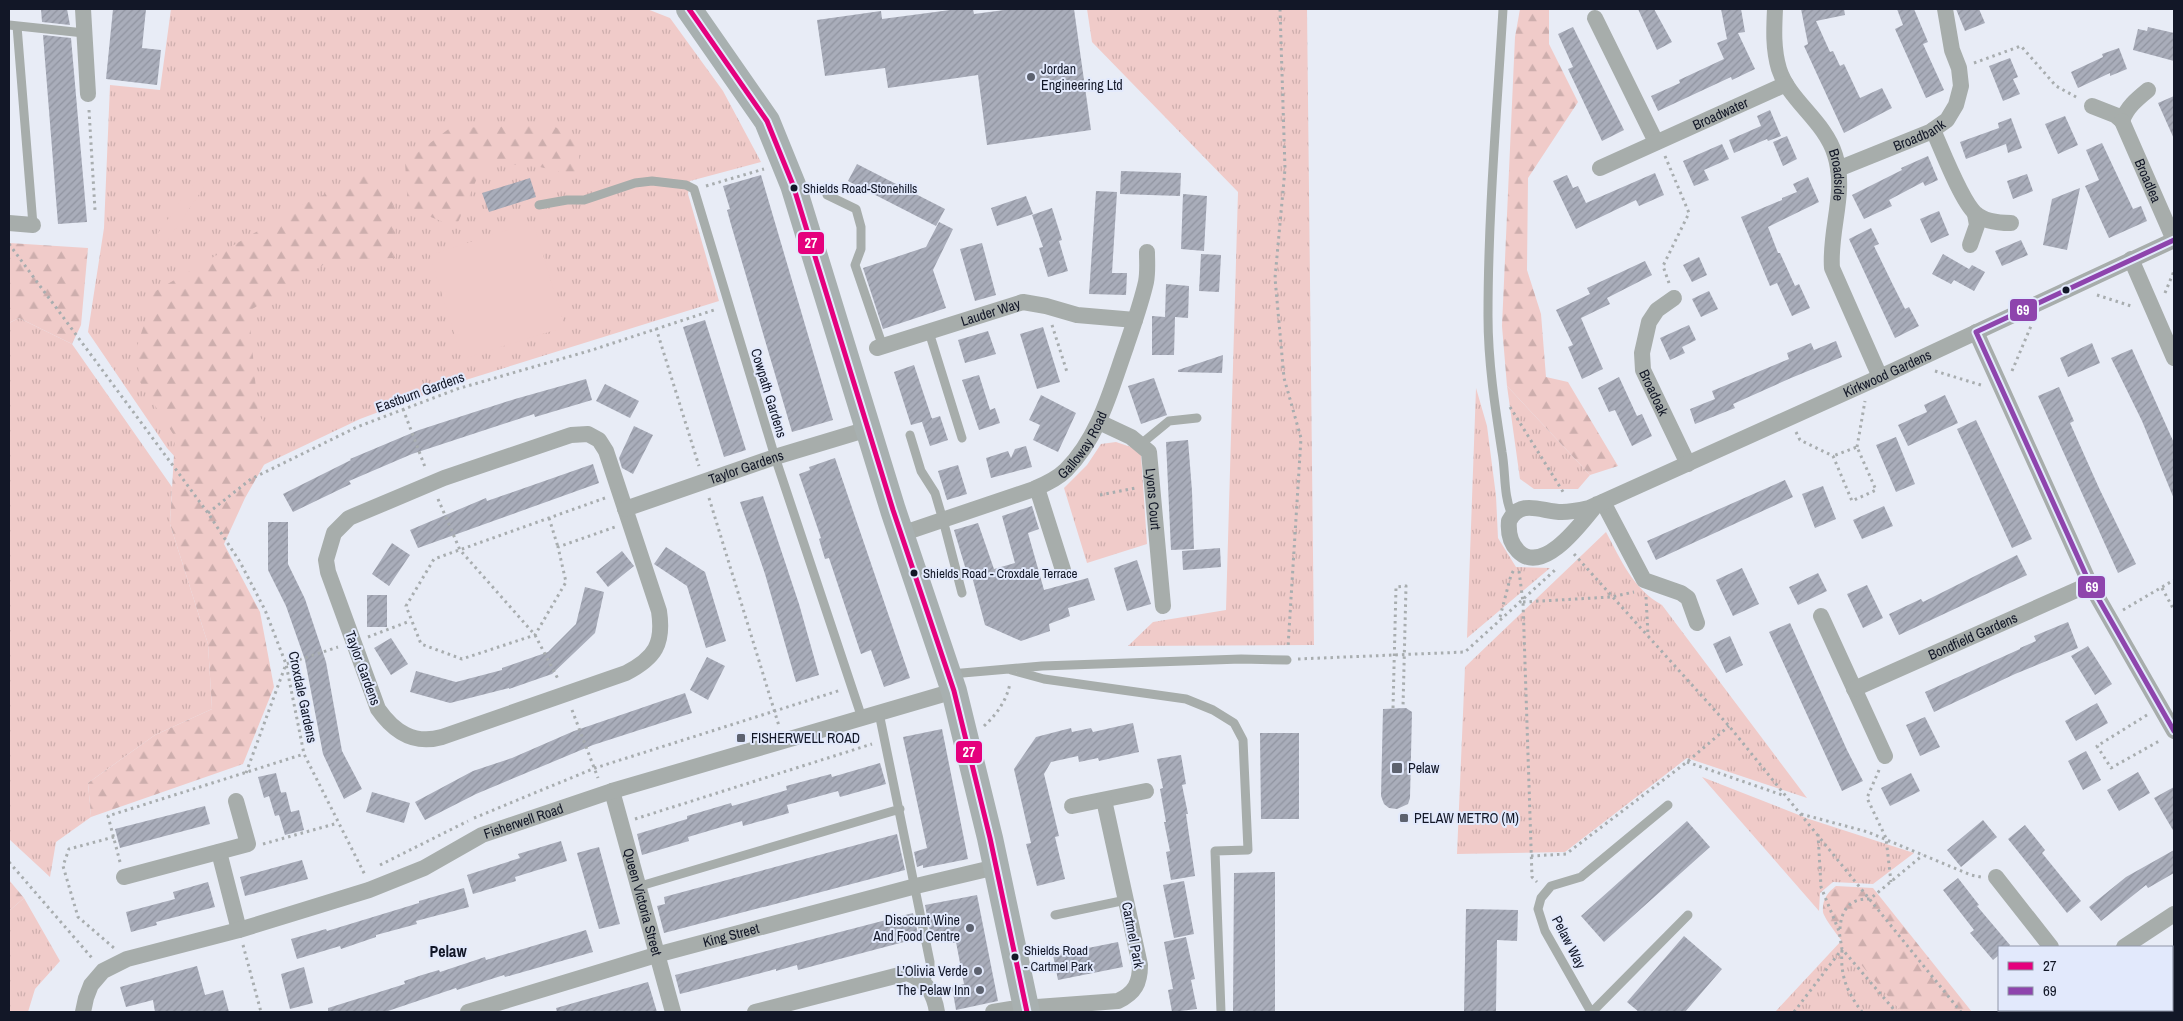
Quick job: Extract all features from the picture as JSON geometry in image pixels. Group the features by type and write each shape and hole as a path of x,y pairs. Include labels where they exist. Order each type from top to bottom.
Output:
{"main road":[{"path":"689,9 767,121 784,162 901,534 951,683 967,741 1027,1010"}],"street":[{"path":"83,9 88,94"},
{"name":"Broadside","path":"1775,9 1774,50 1779,70 1786,84 1828,139 1835,154 1840,192 1832,243 1832,268 1880,377"},
{"name":"Broadbank","path":"1838,169 1933,130 1947,120 1956,105 1961,86 1959,68 1952,50 1945,9"},
{"path":"1596,18 1658,142"},
{"name":"Broadwater","path":"1600,168 1786,84"},
{"path":"2092,106 2109,112 2122,121 2133,102 2148,90"},
{"name":"Broadlea","path":"2122,121 2174,240"},
{"path":"1933,130 1966,202 1975,214 1987,220 2011,223"},
{"path":"1970,246 1977,225 1975,214"},
{"path":"9,223 33,225"},
{"name":"Kirkwood Gardens","path":"1600,503 1553,551 1538,557 1529,557 1521,554 1515,548 1508,529 1512,515 1525,507 1562,512 1576,511 1600,503 1861,386 2174,240"},
{"name":"Galloway Road","path":"901,534 1037,488 1053,480 1067,469 1084,447 1099,422 1135,320 1146,280 1147,252"},
{"path":"2131,259 2174,358"},
{"name":"Broadoak","path":"1674,298 1657,310 1649,322 1642,352 1643,370 1688,464"},
{"name":"Lauder Way","path":"880,347 1023,302 1077,315 1135,320"},
{"path":"1976,332 2090,584 2160,707 2170,734"},
{"path":"1099,422 1131,437 1141,444"},
{"name":"Taylor Gardens","path":"627,515 704,482 774,457 868,429"},
{"name":"Taylor Gardens","path":"588,434 599,440 606,451 659,611 662,628 656,650 642,665 626,673 442,738 430,741 400,734 387,722 378,709 328,572 326,560 334,533 349,518 431,484 571,435 588,434"},
{"name":"Lyons Court","path":"1141,444 1149,452 1163,606"},
{"path":"1037,488 1063,570"},
{"path":"1600,503 1644,580 1681,593 1688,598 1697,623"},
{"name":"Bondfield Gardens","path":"1854,689 2090,584"},
{"path":"1821,616 1885,756"},
{"name":"Fisherwell Road","path":"103,971 128,959 239,930 370,890 424,868 482,835 608,793 879,713 951,683"},
{"path":"1072,806 1146,791"},
{"name":"Queen Victoria Street","path":"608,793 620,824 673,1012"},
{"path":"124,877 248,844 236,800"},
{"name":"Cartmel Park","path":"993,1012 1118,1001 1127,997 1136,989 1140,978 1140,965 1104,800"},
{"path":"219,852 239,930"},
{"name":"King Street","path":"468,1012 656,955 916,886 996,867"},
{"path":"1996,877 2050,946"},
{"path":"2126,946 2174,914"},
{"path":"83,1012 91,985 103,971"},
{"path":"754,1012 908,973 925,982 935,1000 937,1012"}],"lane":[{"path":"1504,9 1488,308 1492,382 1504,463 1506,502 1512,515"},
{"path":"33,225 13,25 84,33"},
{"path":"539,205 567,200 584,200 635,183 652,181 686,185 694,189"},
{"name":"Cowpath Gardens","path":"694,189 774,457 862,718"},
{"path":"827,195 856,209 861,227 861,249 855,265 880,347"},
{"path":"928,332 962,438"},
{"path":"1141,444 1169,421 1197,418"},
{"path":"910,435 921,471 935,493 962,593"},
{"path":"951,683 1011,670 1051,666 1241,659 1287,660"},
{"path":"1011,670 1044,679 1186,699 1213,710 1234,722 1243,740 1248,850 1215,852 1221,1012"},
{"path":"879,713 916,886 930,962 925,982"},
{"path":"1546,892 1551,886 1582,877 1668,805"},
{"path":"637,887 900,808"},
{"name":"Pelaw Way","path":"1546,892 1541,898 1538,909 1545,931 1591,1012"},
{"path":"1055,915 1126,900"},
{"path":"1591,1012 1688,915"}],"path":[{"path":"1280,9 1285,169 1275,278 1284,378 1301,438 1287,660"},
{"path":"1959,68 2021,46 2056,86 2092,106"},
{"path":"88,94 95,210"},
{"path":"1658,142 1689,213 1663,266 1674,298"},
{"path":"694,189 784,162"},
{"name":"Croxdale Gardens","path":"9,244 208,513 240,562 266,610 286,664 304,754 364,873 370,890"},
{"name":"Eastburn Gardens","path":"208,513 251,479 357,427 457,389 592,350 728,306"},
{"path":"1046,306 1067,372"},
{"path":"656,328 784,741"},
{"path":"1492,382 1576,511"},
{"path":"1790,418 1800,440 1833,456 1852,500 1876,490 1857,447 1866,398 1861,386"},
{"path":"403,410 431,484 460,550 535,635 566,694 595,768 608,793"},
{"path":"1833,456 1857,447"},
{"path":"1100,495 1152,484"},
{"path":"548,518 558,547 566,582 535,635 462,659 420,644 410,622 406,606 434,558 460,550 548,518 620,493"},
{"path":"558,547 627,515"},
{"path":"1567,560 1580,547"},
{"path":"1574,553 1611,597 1729,726 1961,1012"},
{"path":"1500,618 1511,575 1519,561 1523,600 1532,877 1546,892"},
{"path":"1313,658 1464,652 1559,566"},
{"path":"2110,618 2174,580"},
{"path":"1393,708 1396,587 1406,586 1403,707"},
{"path":"2162,588 2174,610"},
{"path":"1646,589 1648,636"},
{"path":"1523,600 1611,597"},
{"path":"246,774 286,664 410,622"},
{"path":"967,741 989,722 1000,708 1009,687 1011,670"},
{"path":"364,873 490,810 595,768 852,687"},
{"path":"2160,707 2098,746 2111,768 2170,734"},
{"path":"1531,856 1566,854 1687,762 1729,726"},
{"path":"620,824 885,740"},
{"path":"124,877 108,816 246,774 304,754"},
{"path":"1885,756 1867,798 1886,838 1891,882"},
{"path":"1687,762 1787,796"},
{"path":"1801,814 1886,838 1971,875 1985,878 1996,877"},
{"path":"248,844 262,845 338,823"},
{"path":"1818,834 1821,887 1839,931 1842,949 1841,965 1849,994 1862,1012"},
{"path":"114,837 70,849 63,866 78,917 128,959"},
{"path":"1839,931 1843,912 1849,904 1861,899 1870,900 1923,854"},
{"path":"9,862 103,971"},
{"path":"239,930 261,1012"},
{"path":"1794,1012 1842,949"},
{"path":"1842,949 1896,1012"}],"green space":[{"path":"171,9 647,9 670,18 723,91 761,162 690,181 688,194 719,301 456,383 360,419 257,468 211,497 167,448 88,332 104,228 110,85 160,90"},
{"path":"1087,9 1307,9 1314,645 1128,646 1153,622 1226,610 1238,192 1092,42"},
{"path":"1520,9 1549,9 1549,44 1578,102 1528,178 1527,270 1541,314 1546,377 1568,382 1618,466 1590,475 1507,386 1502,326 1515,37"},
{"path":"552,125 580,142 578,176 540,167 484,162 456,227 408,208 405,162 450,128"},
{"path":"364,176 387,186 395,209 396,258 331,260 249,311 258,413 276,444 245,498 224,544 260,612 274,687 243,764 91,817 88,783 155,735 212,709 208,644 170,524 175,437 140,382 136,350 154,292 302,205"},
{"path":"195,181 204,187 166,243 156,236"},
{"path":"533,222 565,327 462,359 430,255"},
{"path":"9,243 88,248 81,325 72,344 19,318 9,323"},
{"path":"19,318 72,344 172,487 170,524 208,644 212,709 155,735 88,783 91,817 56,842 50,877 9,839 9,323"},
{"path":"1507,386 1590,475 1578,489 1534,489 1520,479"},
{"path":"1476,388 1487,426 1496,496 1498,538 1516,567 1550,568 1467,638"},
{"path":"1116,442 1131,447 1141,455 1147,544 1087,563 1064,488 1087,465 1101,444"},
{"path":"1606,532 1635,582 1643,591 1662,605 1807,798 1687,758 1565,852 1457,854 1465,667"},
{"path":"1702,777 1809,819 1914,853 1873,884 1833,882 1820,893 1819,911"},
{"path":"9,880 24,898 9,911"},
{"path":"1836,886 1873,888 1972,1012 1902,1012 1858,961 1826,919 1823,912 1824,900"},
{"path":"24,898 60,961 35,989 28,1012 9,1012 9,911"},
{"path":"1842,940 1902,1012 1775,1012"}],"building":[{"path":"41,9 67,9 70,25 42,22"},
{"path":"113,9 146,9 142,48 161,50 157,85 106,79"},
{"name":"Jordan Engineering Ltd","path":"958,9 973,9 974,14 1012,9 1074,9 1091,130 987,145 978,75 888,88 885,68 825,76 817,20 881,11 882,19"},
{"path":"1638,9 1654,9 1672,42 1657,50"},
{"path":"1721,9 1741,9 1745,32 1738,33 1755,69 1732,80 1731,77 1658,111 1651,96 1680,83 1679,80 1724,59 1717,43 1727,39"},
{"path":"1801,9 1844,9 1845,15 1816,21 1830,52 1833,51 1840,66 1844,64 1860,98 1882,88 1892,108 1844,133 1804,46 1808,44"},
{"path":"1897,9 1914,9 1928,42 1923,44 1944,90 1926,98 1895,29 1903,25"},
{"path":"1956,9 1979,9 1985,23 1965,31"},
{"path":"1573,27 1624,130 1602,141 1568,69 1573,67 1558,34"},
{"path":"2148,27 2174,33 2174,61 2133,50 2138,29 2147,31"},
{"path":"43,35 71,38 87,222 58,224"},
{"path":"2119,48 2127,69 2110,76 2110,73 2078,88 2071,72 2103,57 2102,54"},
{"path":"2010,58 2018,77 2013,79 2020,94 2003,101 1989,66"},
{"path":"2174,96 2174,139 2158,103"},
{"path":"1770,110 1781,136 1768,141 1767,139 1734,153 1729,140 1761,126 1757,116"},
{"path":"2065,116 2078,145 2058,154 2045,124"},
{"path":"2011,118 2022,148 2008,153 2006,144 1966,159 1960,142 1999,128 1998,123"},
{"path":"1787,136 1797,159 1783,166 1773,142"},
{"path":"2102,143 2133,209 2141,206 2147,221 2109,238 2085,186 2099,180 2086,150"},
{"path":"1722,144 1729,159 1704,170 1709,180 1694,186 1683,161"},
{"path":"1928,156 1938,180 1925,186 1923,182 1889,200 1892,206 1864,219 1852,195 1902,170 1901,168"},
{"path":"857,164 945,209 936,226 848,181"},
{"path":"1121,171 1181,173 1180,196 1120,194"},
{"path":"1655,173 1664,195 1639,206 1636,200 1576,229 1553,181 1567,175 1573,188 1578,186 1586,203"},
{"path":"2027,174 2033,191 2013,199 2007,181"},
{"path":"761,175 833,420 792,432 732,228 727,210 730,209 723,186"},
{"path":"1808,177 1819,202 1768,227 1778,253 1780,253 1795,286 1799,284 1810,308 1792,316 1777,283 1770,286 1741,217 1797,192 1793,184"},
{"path":"530,178 536,197 489,212 482,193"},
{"path":"2080,188 2067,250 2043,245 2052,199"},
{"path":"1096,191 1117,192 1112,273 1127,273 1126,295 1089,294"},
{"path":"1183,194 1207,196 1204,251 1181,249"},
{"path":"1026,196 1033,214 997,226 991,208"},
{"path":"1052,208 1062,240 1059,241 1068,271 1048,277 1039,248 1043,247 1032,215"},
{"path":"1939,211 1949,235 1931,243 1920,219"},
{"path":"939,222 953,229 933,270 946,308 883,329 863,268 926,247"},
{"path":"1871,228 1879,244 1874,246 1892,283 1905,309 1909,307 1919,326 1895,338 1849,239"},
{"path":"2021,240 2028,255 2002,266 1995,251"},
{"path":"982,243 996,295 975,301 960,249"},
{"path":"1201,254 1221,255 1219,292 1199,291"},
{"path":"1943,254 1969,269 1972,265 1985,272 1974,291 1954,280 1951,284 1932,274"},
{"path":"1699,257 1707,275 1692,282 1683,265"},
{"path":"1645,261 1652,275 1607,298 1610,304 1581,318 1603,369 1582,379 1568,347 1573,345 1556,310 1590,294 1587,288"},
{"path":"1166,284 1189,286 1188,318 1175,317 1174,355 1152,355 1152,316 1165,317"},
{"path":"1709,291 1718,309 1701,317 1692,299"},
{"path":"705,320 746,450 724,457 683,327"},
{"path":"1689,325 1696,340 1682,347 1685,353 1670,360 1660,338"},
{"path":"1043,327 1060,382 1037,389 1020,334"},
{"path":"988,331 996,354 965,363 958,340"},
{"path":"1836,341 1842,357 1733,404 1735,408 1695,424 1690,409 1715,399 1712,391 1789,359 1787,353 1811,343 1814,350"},
{"path":"2092,343 2100,363 2068,377 2060,358"},
{"path":"2132,349 2174,443 2174,499 2142,421 2111,358"},
{"path":"1223,355 1222,373 1178,372 1178,370"},
{"path":"914,365 932,419 911,425 894,372"},
{"path":"979,375 990,410 995,408 1000,423 979,430 962,380"},
{"path":"1619,377 1637,416 1642,414 1652,436 1632,446 1615,410 1609,412 1598,388"},
{"path":"1154,378 1167,415 1141,424 1128,386"},
{"path":"586,379 592,400 535,417 534,414 412,454 349,481 351,484 293,512 283,494 350,459 419,430 515,399"},
{"path":"605,384 639,401 630,418 596,401"},
{"path":"2059,387 2074,421 2070,423 2136,564 2118,573 2038,396"},
{"path":"1041,395 1076,413 1058,452 1033,440 1040,425 1029,420"},
{"path":"1945,395 1958,423 1908,446 1898,425 1927,412 1924,405"},
{"path":"940,416 948,440 930,446 922,422"},
{"path":"1976,420 2032,539 2012,548 1957,429"},
{"path":"634,426 653,435 633,474 622,468 619,458"},
{"path":"1896,437 1915,484 1896,492 1876,445"},
{"path":"1188,440 1194,549 1171,550 1166,442"},
{"path":"1026,446 1032,467 991,478 986,458 1008,451 1011,458 1015,449"},
{"path":"835,458 910,678 884,687 871,650 861,654 829,558 825,559 819,539 821,538 799,474 810,470 809,467"},
{"path":"593,464 599,483 418,548 410,530 486,498 487,501"},
{"path":"958,465 967,494 947,500 938,471"},
{"path":"1785,480 1793,497 1656,560 1647,541"},
{"path":"1823,486 1836,519 1815,528 1802,494"},
{"path":"763,496 799,604 819,675 796,682 765,574 740,502"},
{"path":"1032,506 1039,529 1028,533 1044,590 1088,578 1095,600 1068,608 1070,616 1049,624 1050,631 1021,641 985,625 970,569 966,570 954,530 978,523 994,569 1015,563 1002,516"},
{"path":"1884,506 1893,526 1862,539 1853,520"},
{"path":"268,522 288,522 288,564 305,599 326,662 342,751 362,789 344,799 323,754 305,660 286,606 268,570"},
{"path":"392,543 410,555 389,586 372,574"},
{"path":"666,547 705,572 726,641 706,648 687,586 654,564"},
{"path":"1220,548 1221,567 1183,570 1182,551"},
{"path":"622,551 634,566 608,587 596,572"},
{"path":"2017,555 2027,575 1899,635 1889,614 1921,599 1923,602"},
{"path":"1137,560 1151,604 1127,611 1114,568"},
{"path":"1742,568 1759,604 1733,616 1716,580"},
{"path":"1818,573 1827,591 1798,605 1789,587"},
{"path":"1867,585 1883,618 1863,628 1847,594"},
{"path":"585,587 604,592 595,633 552,674 509,689 450,703 410,692 416,671 456,682 502,670 502,668 548,652 576,624"},
{"path":"367,595 387,595 387,627 367,627"},
{"path":"2068,622 2078,648 2015,674 1934,712 1925,692 2020,649 2036,641 2034,636"},
{"path":"1790,623 1847,750 1863,781 1842,791 1769,632"},
{"path":"1730,636 1743,665 1726,673 1713,644"},
{"path":"391,638 408,664 391,675 374,648"},
{"path":"2088,646 2112,684 2095,695 2071,656"},
{"path":"707,657 725,666 708,700 690,690"},
{"path":"685,693 692,713 593,745 476,794 425,820 415,802 473,771 512,758 574,731"},
{"path":"2097,703 2108,723 2076,741 2065,721"},
{"path":"1406,708 1412,712 1410,798 1408,804 1397,809 1389,808 1384,804 1381,796 1383,709"},
{"path":"1925,717 1940,747 1920,756 1906,725"},
{"path":"1133,723 1139,752 1099,761 1098,758 1079,762 1078,756 1051,762 1044,774 1059,836 1055,837 1065,879 1037,886 1026,844 1031,843 1014,769 1036,737 1071,728 1072,732 1091,728 1093,732"},
{"path":"942,729 968,859 923,868 923,865 917,867 914,852 927,848 903,737"},
{"path":"1260,733 1299,733 1299,819 1261,819"},
{"path":"2086,751 2101,780 2083,790 2068,761"},
{"path":"1181,755 1186,784 1182,785 1188,814 1186,814 1195,876 1171,880 1166,852 1170,851 1160,789 1163,788 1157,759"},
{"path":"880,763 886,784 840,797 838,791 787,805 789,813 743,826 742,821 688,837 689,841 642,855 637,834 731,803 732,806 787,790 786,786 831,774 832,777"},
{"path":"2138,772 2150,793 2119,811 2107,790"},
{"path":"276,773 281,793 286,792 291,812 275,816 269,796 264,798 258,777"},
{"path":"1911,773 1920,791 1890,806 1881,788"},
{"path":"2174,787 2174,832 2154,798"},
{"path":"372,792 410,803 404,823 366,812"},
{"path":"205,806 210,824 120,848 115,829"},
{"path":"299,810 304,830 285,835 279,815"},
{"path":"1983,820 1997,837 1961,867 1947,850"},
{"path":"1687,821 1710,847 1604,942 1581,916"},
{"path":"2025,825 2045,850 2042,853 2081,901 2067,913 2008,839"},
{"path":"897,834 905,870 664,933 657,906 665,904 664,897"},
{"path":"561,841 567,861 515,877 516,881 473,894 467,875 520,858 518,854"},
{"path":"599,847 620,924 599,929 577,853"},
{"path":"2174,850 2174,873 2148,888 2146,885 2101,921 2089,907 2126,877"},
{"path":"302,860 308,879 245,896 240,877"},
{"path":"1275,872 1275,1012 1233,1012 1234,873"},
{"path":"1958,878 1979,905 1977,906 2010,945 1998,946 1998,956 1993,960 1970,933 1974,930 1943,890"},
{"path":"1184,881 1194,934 1174,938 1163,885"},
{"path":"208,882 215,907 156,922 157,925 131,932 126,912 175,899 173,892"},
{"path":"464,888 469,907 416,921 417,924 376,935 376,937 341,949 340,946 297,959 291,939 326,929 327,931"},
{"path":"977,895 998,1001 956,1010 952,987 964,984 956,942 953,943 952,933 931,937 925,905"},
{"path":"1466,909 1518,910 1517,941 1497,940 1496,1012 1464,1012"},
{"path":"913,913 919,938 798,970 797,965 776,971 776,969 680,994 675,975"},
{"path":"586,930 593,952 505,977 504,975 457,990 456,988 385,1012 328,1012 328,1008 405,984 404,981 422,975 439,970 440,972 485,957 486,960"},
{"path":"1684,936 1722,969 1685,1012 1639,1012 1627,1002"},
{"path":"1186,937 1195,979 1191,980 1197,1009 1172,1012 1168,990 1173,989 1164,942"},
{"path":"1118,942 1123,967 1058,980 1053,955"},
{"path":"197,966 205,995 223,990 229,1012 155,1012 153,1000 126,1007 120,987"},
{"path":"304,967 313,1003 290,1009 281,974"},
{"path":"648,982 657,1012 557,1012 556,1008"}],"transit line":[{"name":"27","path":"689,9 767,121 793,185 893,510 954,691 990,838 1027,1012"},
{"name":"69","path":"2174,240 1976,332 2090,584 2174,731"}],"place":[{"name":"Jordan Engineering Ltd","path":"1031,77"},
{"name":"Shields Road-Stonehills","path":"794,188"},
{"name":"Shields Road - Croxdale Terrace","path":"914,573"},
{"name":"FISHERWELL ROAD","path":"741,738"},
{"name":"Pelaw","path":"1397,768"},
{"name":"PELAW METRO (M)","path":"1404,818"},
{"name":"Disocunt Wine And Food Centre","path":"970,928"},
{"name":"Shields Road - Cartmel Park","path":"1015,957"},
{"name":"L’Olivia Verde","path":"978,971"},
{"name":"The Pelaw Inn","path":"980,990"}],"district":[{"name":"Pelaw","path":"448,951"}]}
